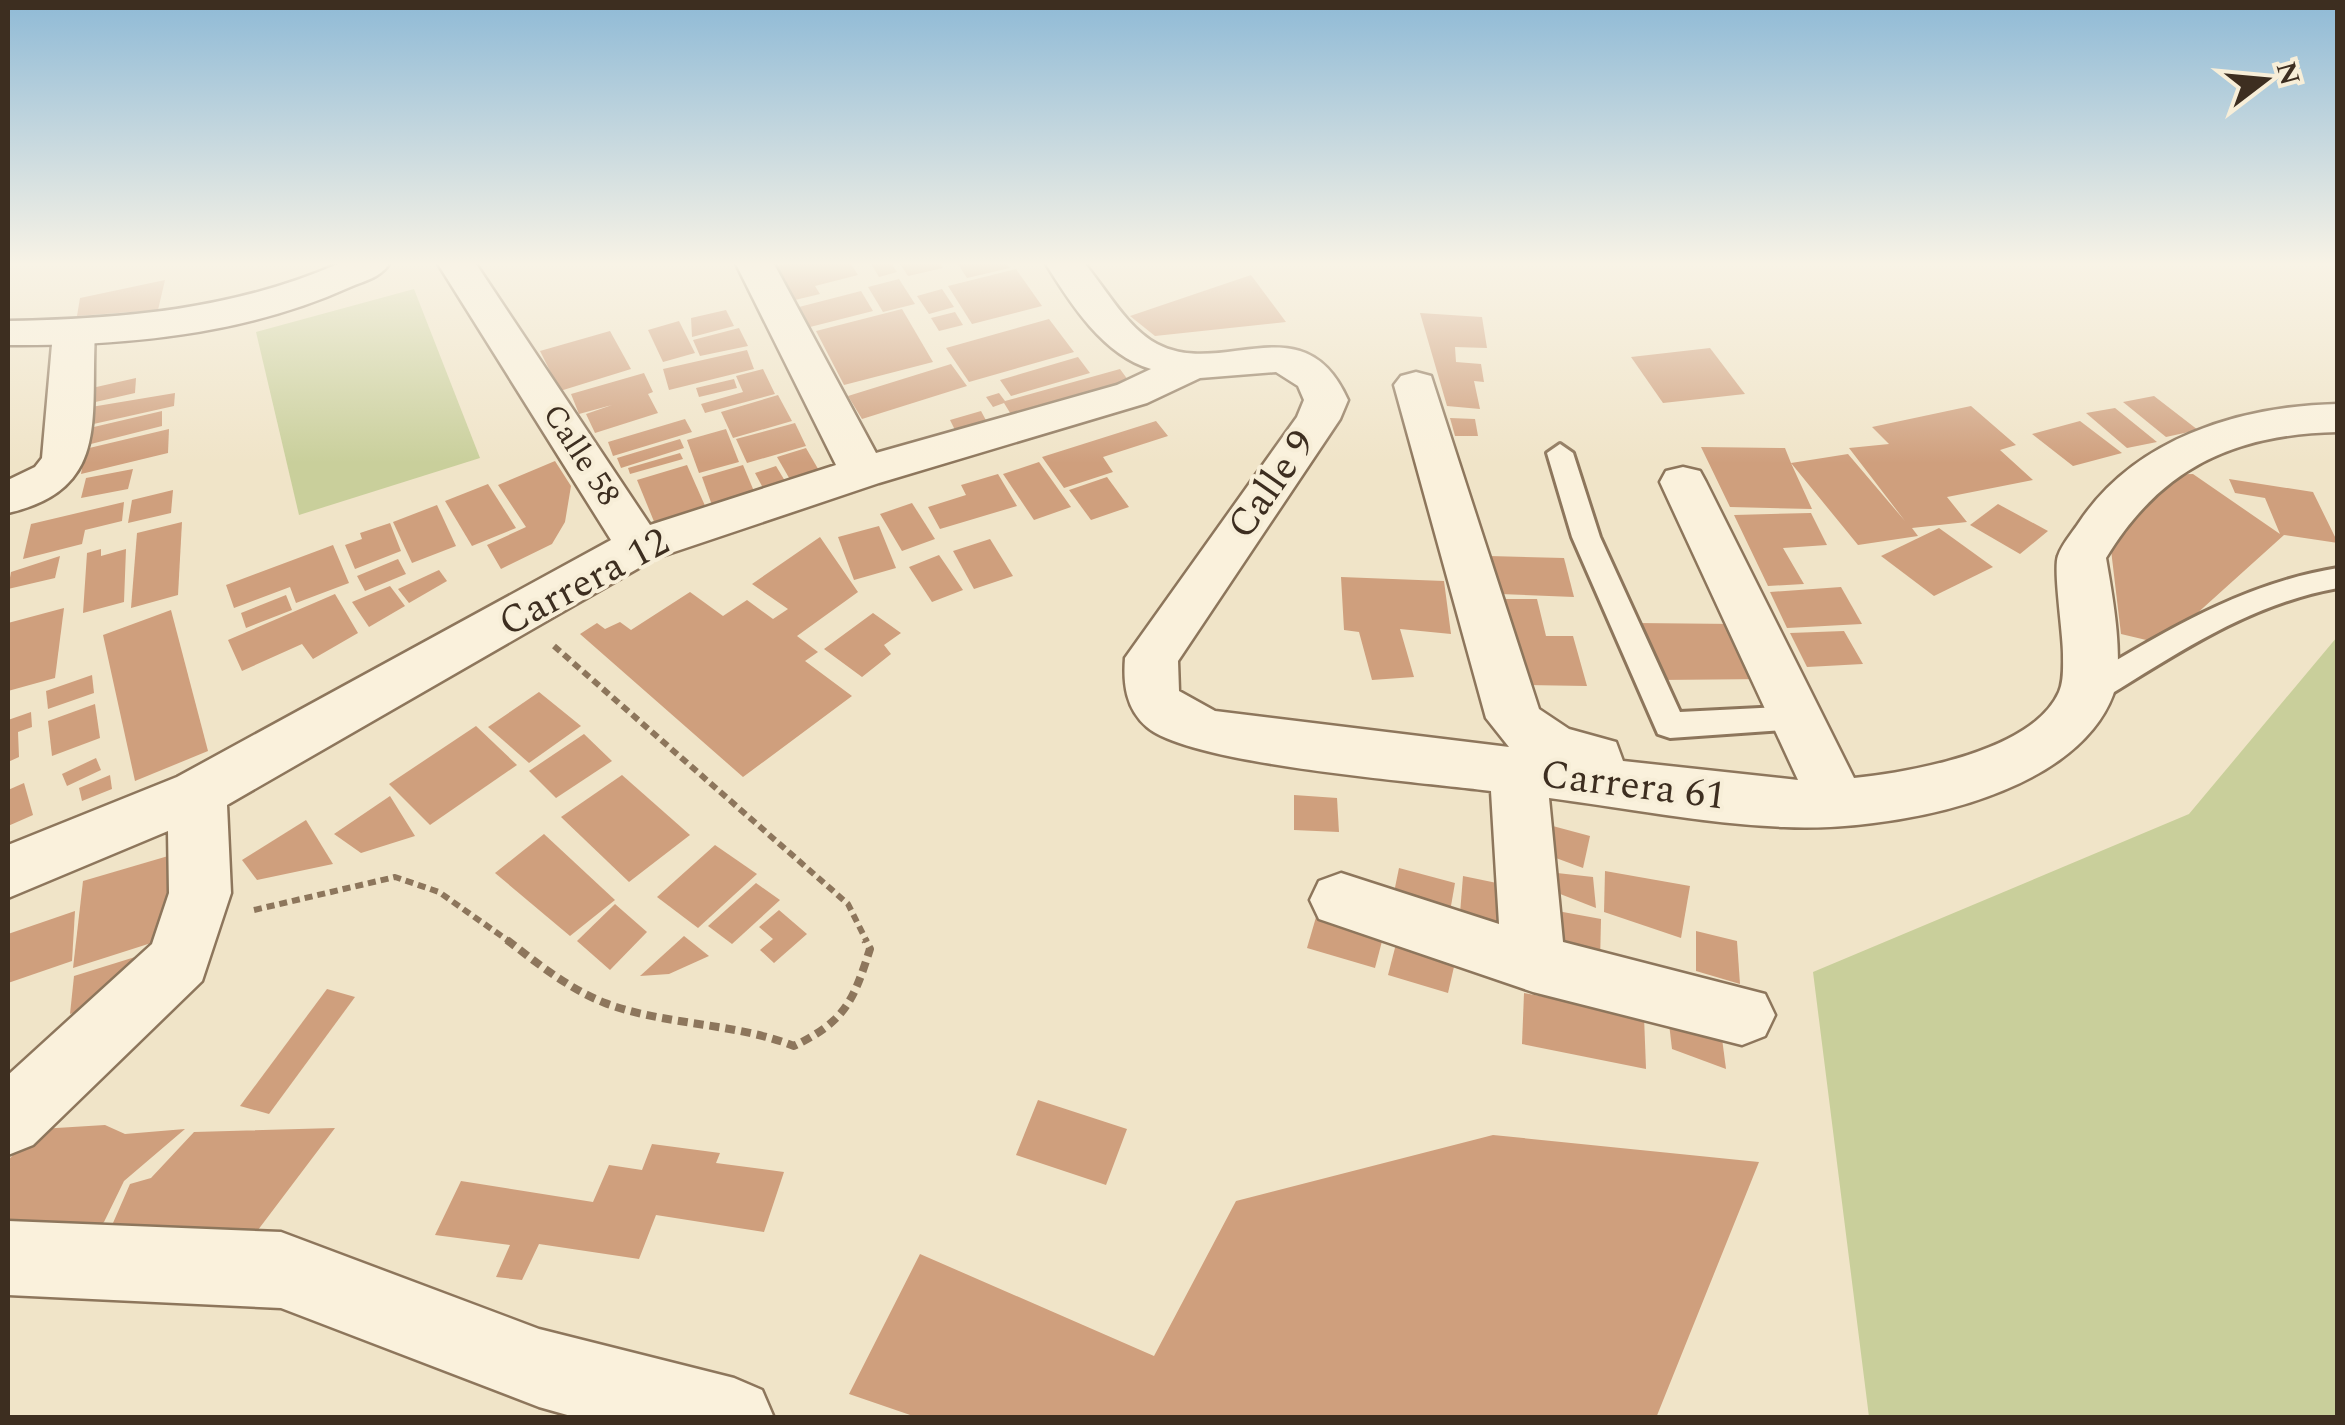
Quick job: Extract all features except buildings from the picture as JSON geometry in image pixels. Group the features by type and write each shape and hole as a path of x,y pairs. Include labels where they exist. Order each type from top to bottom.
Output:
{"street":[{"path":"8,334 124,330"},
{"name":"Calle 58","path":"500,330 639,546"},
{"path":"790,330 863,472"},
{"path":"1118,330 1144,354 1190,366"},
{"path":"8,498 40,486 66,460 74,333"},
{"name":"Calle 9","path":"1156,703 1148,685 1152,658 1318,420 1326,400 1317,378 1286,360 1256,358 1190,366"},
{"name":"Carrera 12","path":"8,872 197,794 639,546 863,472 1132,394 1190,366"},
{"path":"1416,384 1510,706 1523,731 1543,743 1745,800"},
{"path":"2087,693 2087,591 2081,558 2134,485 2213,439 2318,418 2338,418"},
{"path":"1683,482 1838,803"},
{"name":"Carrera 61","path":"1156,703 1178,722 1215,733 1745,800 1838,803 1934,786 2029,754 2062,729 2087,693"},
{"path":"1518,772 1533,964"},
{"path":"8,1121 179,962 200,893 197,794"},
{"path":"1341,900 1533,964 1742,1015"},
{"path":"8,1258 281,1270 539,1368 734,1418"}],"lane":[{"path":"1560,453 1586,537 1670,725 1800,719"},
{"path":"2087,693 2238,606 2297,584 2338,578"}],"path":[{"path":"192,924 399,876 438,887 515,950 596,1000 641,1016 726,1023 794,1046 834,1027 854,1002 870,949 848,904 519,616"}],"green space":[{"path":"430,330 480,458 299,515 256,332"},
{"path":"2337,637 2337,1417 1869,1417 1813,972 2189,814"}]}
